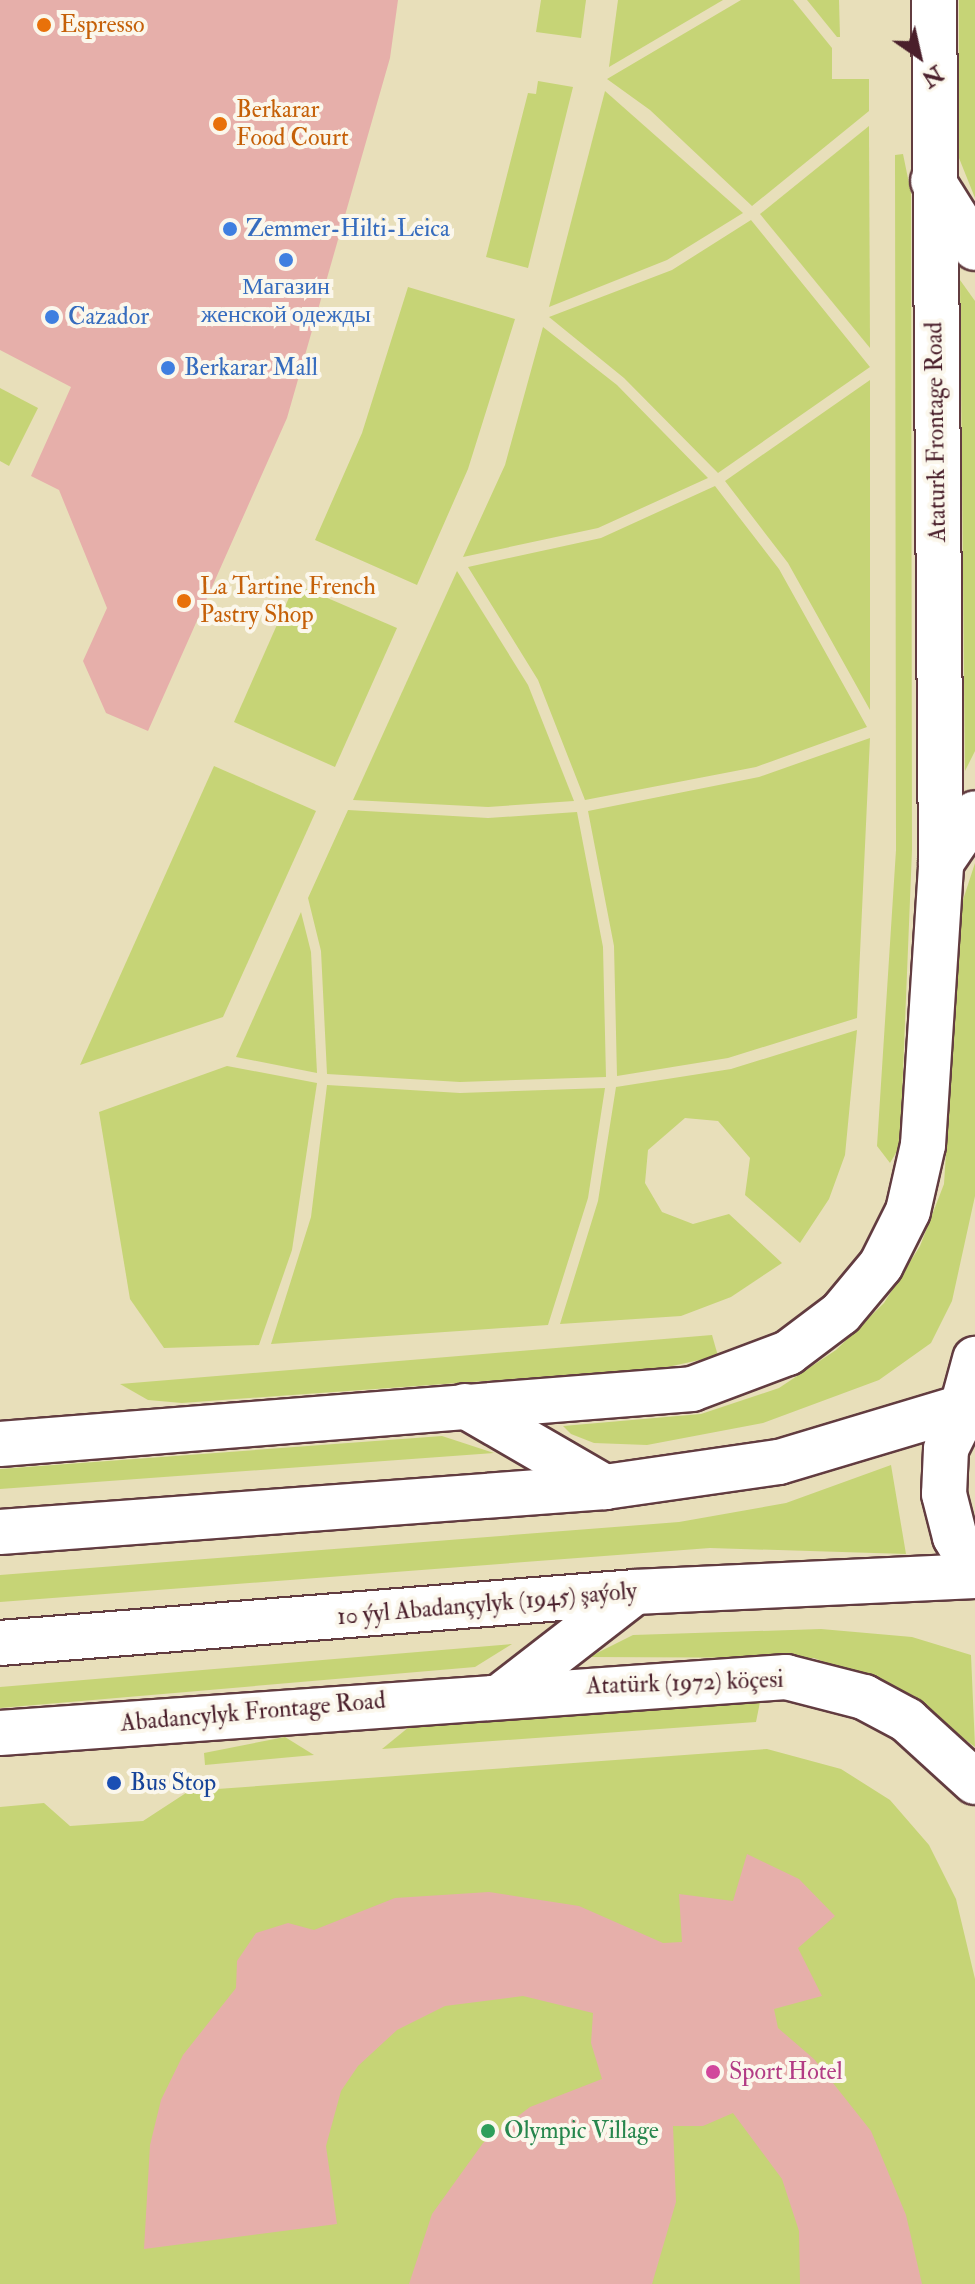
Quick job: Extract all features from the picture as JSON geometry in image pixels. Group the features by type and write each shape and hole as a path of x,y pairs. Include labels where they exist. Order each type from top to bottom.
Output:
{"street":[{"name":"Ataturk Frontage Road","path":"465,1406 622,1399 722,1381 788,1353 863,1291 894,1243 917,1179 941,863 933,181 934,0"},
{"path":"933,181 975,248"},
{"path":"941,863 975,813"},
{"path":"975,1359 969,1399 946,1449 944,1494 955,1537 975,1570"},
{"path":"0,1532 605,1487 779,1462 969,1399"},
{"path":"0,1444 465,1406 605,1487"},
{"name":"10 ýyl Abadançylyk (1945) şaýoly","path":"0,1643 635,1592 975,1576"},
{"path":"506,1692 635,1592"},
{"name":"Atatürk (1972) köçesi","path":"506,1692 748,1677 828,1685 907,1720 975,1782"},
{"name":"Abadancylyk Frontage Road","path":"0,1733 506,1692"}],"green space":[{"path":"541,0 586,0 581,38 536,32"},
{"path":"618,0 723,0 609,67"},
{"path":"741,0 793,0 832,48 832,79 869,79 869,111 752,206 650,110 607,79"},
{"path":"807,0 839,0 840,37 837,37"},
{"path":"959,0 975,0 975,198 959,158"},
{"path":"538,81 573,87 528,268 486,257 528,93 536,94"},
{"path":"605,91 743,213 667,260 549,307"},
{"path":"869,126 870,348 760,214"},
{"path":"903,154 911,193 912,850 900,1146 890,1163 877,1146 896,850 895,155"},
{"path":"751,220 870,367 718,473 624,378 549,317 672,270"},
{"path":"960,280 975,301 975,751 965,771"},
{"path":"408,287 515,319 468,469 417,585 315,540 362,433"},
{"path":"543,327 617,385 708,478 598,528 463,557 505,465"},
{"path":"870,380 870,710 788,563 725,481"},
{"path":"0,388 38,408 9,466 0,461"},
{"path":"715,486 779,569 867,727 756,767 585,800 538,680 468,567 601,538"},
{"path":"457,571 528,685 574,801 488,807 353,800"},
{"path":"295,584 397,628 335,767 234,722"},
{"path":"870,738 857,1018 728,1058 617,1076 614,946 588,811 759,777"},
{"path":"214,766 316,811 223,1017 80,1065"},
{"path":"348,810 488,818 577,812 603,947 606,1077 460,1082 327,1074 321,951 308,898"},
{"path":"975,863 975,1196 952,1301 931,1343 879,1380 763,1423 647,1445 594,1443 571,1434 563,1426 701,1414 779,1388 836,1350 884,1303 920,1246 944,1184 962,903"},
{"path":"301,912 311,952 317,1073 236,1057"},
{"path":"857,1030 845,1155 829,1199 800,1243 745,1195 750,1158 718,1121 685,1118 648,1150 645,1183 662,1212 693,1224 729,1214 782,1263 731,1297 681,1316 560,1324 598,1201 616,1087 731,1069"},
{"path":"227,1066 317,1083 292,1250 259,1345 164,1348 130,1299 99,1112"},
{"path":"327,1085 460,1093 605,1088 588,1198 548,1325 271,1344 311,1217"},
{"path":"712,1335 718,1356 663,1368 182,1403 148,1400 120,1384"},
{"path":"442,1436 494,1453 0,1489 0,1469"},
{"path":"891,1465 906,1554 710,1548 0,1602 0,1575 679,1522 786,1503"},
{"path":"821,1629 912,1637 971,1655 975,1747 901,1691 814,1658 589,1657 633,1635"},
{"path":"512,1644 475,1667 0,1708 0,1687"},
{"path":"760,1702 756,1722 382,1749 409,1727"},
{"path":"285,1737 314,1755 205,1765 204,1753"},
{"name":"Olympic Village","path":"767,1749 841,1769 890,1800 929,1845 956,1899 975,1979 975,2284 0,2284 0,1807 44,1803 70,1826 143,1821 189,1791"}],"building":[{"name":"Berkarar Mall","path":"0,0 398,0 390,58 287,418 148,731 106,713 83,661 107,608 59,490 31,476 71,387 0,350"},
{"name":"Sport Hotel","path":"747,1854 799,1879 835,1916 798,1948 822,1996 774,2009 778,2028 814,2059 871,2131 906,2215 922,2284 800,2284 799,2231 782,2179 733,2113 703,2126 673,2126 676,2202 652,2284 409,2284 432,2214 483,2143 530,2107 602,2079 591,2043 593,2013 523,1996 445,2006 397,2030 358,2066 341,2091 326,2146 337,2224 144,2249 150,2145 161,2100 183,2055 236,1988 237,1961 256,1933 288,1923 314,1930 395,1898 489,1892 579,1906 663,1943 682,1942 679,1894 733,1901"}],"place":[{"name":"Espresso","path":"44,25"},
{"name":"Berkarar Food Court","path":"220,124"},
{"name":"Zemmer-Hilti-Leica","path":"230,229"},
{"name":"Магазин женской одежды","path":"286,260"},
{"name":"Cazador","path":"52,317"},
{"name":"Berkarar Mall","path":"168,368"},
{"name":"La Tartine French Pastry Shop","path":"184,601"},
{"name":"Bus Stop","path":"114,1783"},
{"name":"Sport Hotel","path":"713,2072"},
{"name":"Olympic Village","path":"488,2131"}]}
